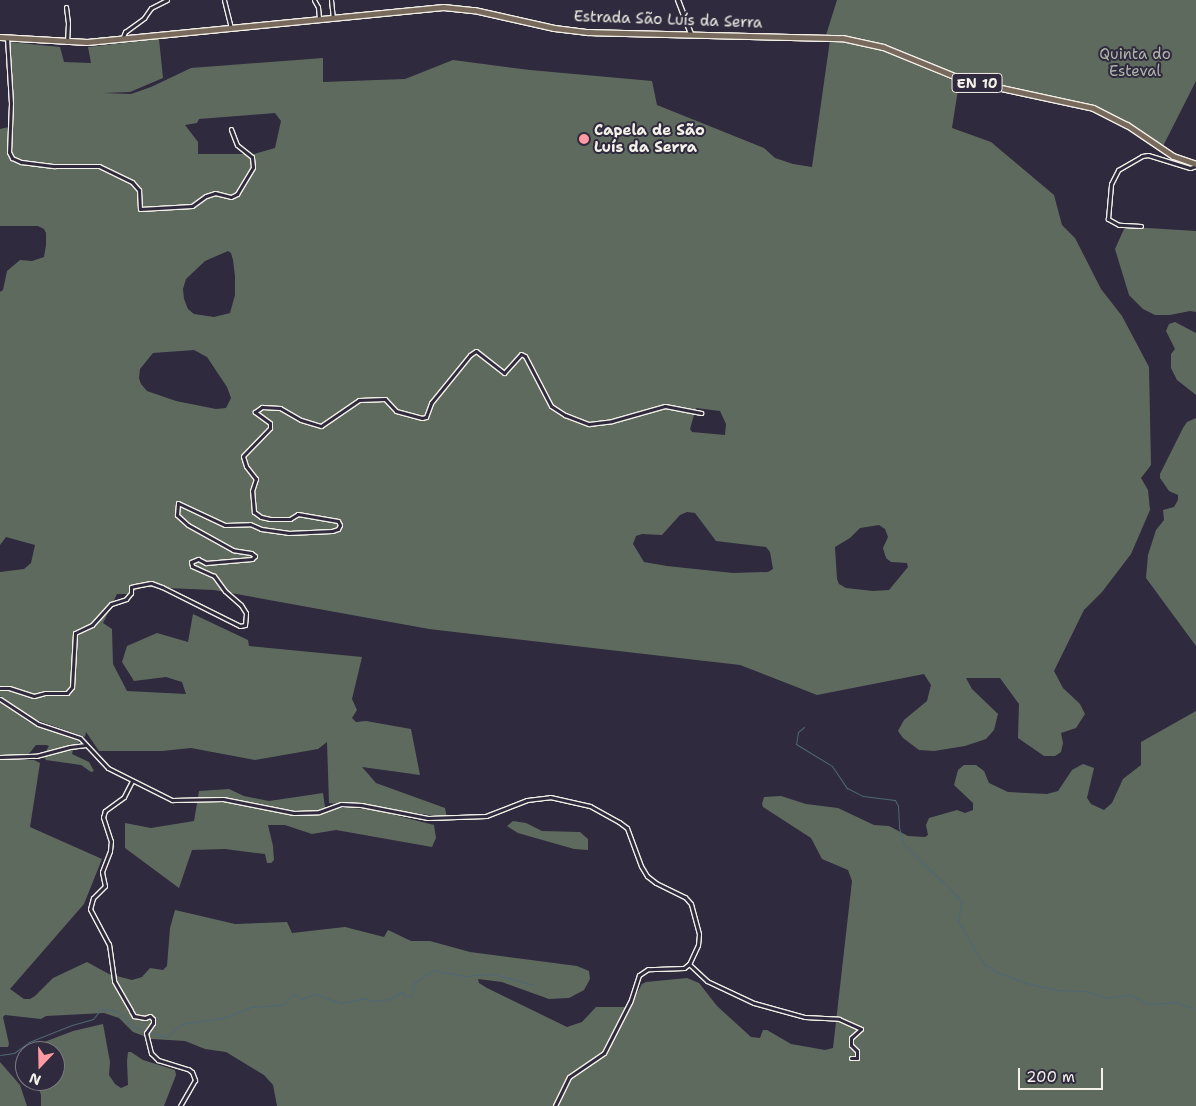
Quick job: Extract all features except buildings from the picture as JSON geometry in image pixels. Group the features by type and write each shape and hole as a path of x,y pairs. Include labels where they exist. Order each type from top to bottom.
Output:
{"main road":[{"name":"Estrada São Luís da Serra","path":"0,37 67,42 122,39 432,7 455,7 570,30 829,37 860,40 883,47 960,78 1093,108 1124,123 1172,155 1196,165"}],"street":[{"path":"122,39 125,32 144,18 151,8 167,0"},
{"path":"224,0 231,28"},
{"path":"314,0 318,8 319,19"},
{"path":"331,0 333,18"},
{"path":"678,0 691,34"},
{"path":"66,7 68,23 67,42"},
{"path":"7,37 11,103 8,152 12,158 21,162 55,166 99,166 132,182 138,190 140,209 192,206 206,196 215,194 231,197 237,194 253,167 252,157 237,144 231,129"},
{"path":"1141,226 1119,225 1108,218 1110,184 1118,170 1142,156 1148,155 1190,168 1196,165"},
{"path":"0,688 9,688 34,696 45,693 67,693 72,687 75,633 92,625 111,604 126,599 132,587 135,586 151,583 240,626 245,625 246,613 241,605 225,591 214,576 192,566 191,562 198,559 206,562 252,559 254,556 251,553 233,550 188,525 177,515 178,503 224,525 250,524 261,530 288,533 332,531 338,529 340,524 338,521 298,514 290,519 270,520 254,512 252,491 256,479 246,466 243,456 270,428 270,423 255,412 262,407 280,408 301,420 321,426 360,400 385,399 396,411 422,418 426,417 430,403 473,351 476,351 504,373 522,354 525,356 551,406 565,415 589,424 644,414 665,406 700,414"},
{"path":"0,699 38,724 80,738 108,768 172,800 223,798 294,813 319,812 341,804 376,807 428,818 452,818 486,816 539,797 578,802 604,813 627,828 640,866 648,876 656,883 685,897 691,904 699,934 698,945 689,964 676,969 648,969 640,975 627,1010 604,1053 568,1077 555,1106"},
{"path":"0,757 36,756 70,747 87,745"},
{"path":"132,781 124,796 105,811 103,817 111,841 110,851 102,872 105,886 93,898 90,910 109,944 114,981 131,1011 134,1016 145,1018 150,1016 153,1019 153,1023 146,1033 152,1053 158,1060 192,1072 195,1080 180,1106"},
{"path":"689,964 707,981 754,1003 806,1016 839,1019 861,1029 851,1038 851,1045 857,1051 857,1058 851,1058"}],"green space":[{"name":"Quinta do Esteval","path":"837,0 1196,0 1196,81 1160,152 1116,121 1092,110 976,83 862,39 826,35"},
{"path":"159,39 163,78 130,92 103,93 131,94 151,87 191,68 323,58 323,82 405,79 453,60 530,70 652,81 657,105 764,148 775,158 793,164 812,167 830,40 876,48 959,83 952,128 991,142 1054,195 1062,225 1075,238 1101,289 1122,316 1149,367 1151,465 1141,478 1148,490 1150,510 1131,554 1102,592 1084,610 1054,671 1063,688 1080,704 1085,714 1076,728 1061,733 1063,743 1061,752 1055,756 1044,756 1018,738 1019,704 1000,678 966,678 972,689 998,714 994,730 986,739 965,746 934,751 919,750 903,738 898,731 904,720 927,701 931,685 924,674 817,695 740,665 429,629 214,590 143,587 128,594 117,594 103,623 112,629 113,664 127,691 186,694 182,682 166,677 134,681 122,662 127,646 157,633 188,642 193,614 248,640 249,646 362,657 352,699 357,710 352,718 356,722 366,721 411,729 420,775 362,767 376,783 445,808 447,817 329,803 327,742 318,749 255,760 191,748 162,751 99,751 86,732 85,737 31,718 0,696 0,572 24,569 31,563 35,545 6,537 0,545 0,292 3,290 7,271 20,260 32,261 44,257 46,245 46,233 44,229 38,226 0,226 0,129 13,126 14,118 10,72 10,42 60,47 64,62 91,63 88,47","holes":["275,113 281,121 275,148 254,154 198,154 198,142 185,125 197,123 199,119","228,251 231,253 235,276 235,295 230,313 214,317 194,314 188,309 184,299 183,289 186,279 205,261","194,350 207,357 227,387 231,398 226,408 216,409 176,401 147,391 139,378 140,369 153,353","696,408 720,411 726,424 725,435 692,432 690,429","687,512 695,513 716,541 766,547 770,552 773,569 768,572 733,573 644,562 633,544 636,536 642,534 662,535 680,515","879,525 885,529 888,537 883,548 886,558 891,562 907,563 908,567 889,590 873,591 846,588 839,584 835,547 850,538 860,528"]},
{"path":"1131,227 1196,231 1196,312 1155,315 1143,309 1129,295 1115,249 1124,229"},
{"path":"1175,322 1196,333 1196,395 1177,380 1171,368 1171,354 1175,349 1166,331 1169,324"},
{"path":"1196,418 1196,646 1146,578 1148,555 1156,530 1164,520 1163,510 1174,507 1178,500 1178,495 1169,491 1160,478 1160,474 1183,428 1187,422"},
{"path":"0,702 29,722 79,741 78,747 73,750 72,754 89,762 94,771 91,772 81,765 46,760 43,756 49,746 46,745 36,745 28,755 0,755"},
{"path":"1196,711 1196,1106 277,1106 273,1085 264,1075 226,1052 205,1049 185,1041 152,1039 133,1032 119,1018 104,1013 46,1016 41,1019 5,1015 3,1017 9,1044 8,1047 0,1047 0,760 34,760 40,763 30,827 102,859 84,904 10,989 24,999 30,999 35,996 53,978 87,962 109,974 132,980 142,977 150,968 163,970 167,966 170,928 175,910 235,924 287,922 292,933 345,927 384,937 388,930 411,941 430,941 470,952 577,966 589,971 590,979 584,990 569,998 549,999 502,982 478,979 479,983 487,988 567,1027 582,1022 596,1007 629,1007 642,984 646,982 687,978 699,983 717,1006 751,1037 760,1038 763,1030 767,1030 791,1044 825,1050 833,1048 852,881 848,870 822,859 811,838 763,807 764,797 781,796 806,804 838,808 874,825 889,826 908,836 925,837 928,835 926,825 929,818 957,810 965,813 973,810 973,803 954,785 958,770 964,765 976,765 984,771 989,783 1008,792 1047,794 1058,791 1072,770 1083,764 1094,768 1087,798 1091,804 1104,810 1112,803 1123,779 1141,765 1141,742"},
{"path":"229,789 244,796 269,801 323,793 325,807 371,809 434,825 436,838 432,847 336,830 312,834 285,825 268,825 273,846 274,860 271,863 267,863 265,854 225,849 192,850 179,888 125,848 125,823 151,828 194,821 199,791"},
{"path":"513,821 526,823 542,831 580,832 588,839 588,850 574,849 518,833 507,826"},
{"path":"103,1024 110,1062 109,1075 115,1084 121,1088 128,1085 128,1052 143,1060 175,1070 176,1075 164,1106 41,1106 40,1091 65,1091 65,1041 47,1041 73,1031"},
{"path":"0,1062 15,1079 15,1091 22,1091 27,1106 0,1106"}],"waterway":[{"path":"804,727 798,732 796,744 832,766 847,788 863,796 895,800 898,806 899,827 903,843 962,902 958,921 983,963 997,972 1026,983 1056,990 1086,991 1106,998 1130,995 1149,1004 1176,1002 1194,1009"},
{"path":"149,1032 167,1037 181,1024 223,1018 251,1007 283,1005 294,994 301,999 314,994 342,1003 363,998 373,1001 390,999 404,991 405,996 410,996 413,993 414,983 433,970 465,976 493,974 534,985"},
{"path":"0,1055 14,1053 29,1042 93,1019 101,1009 113,1010 124,1015 129,1025 145,1031"}],"place":[{"name":"Capela de São Luís da Serra","path":"584,139"}]}
